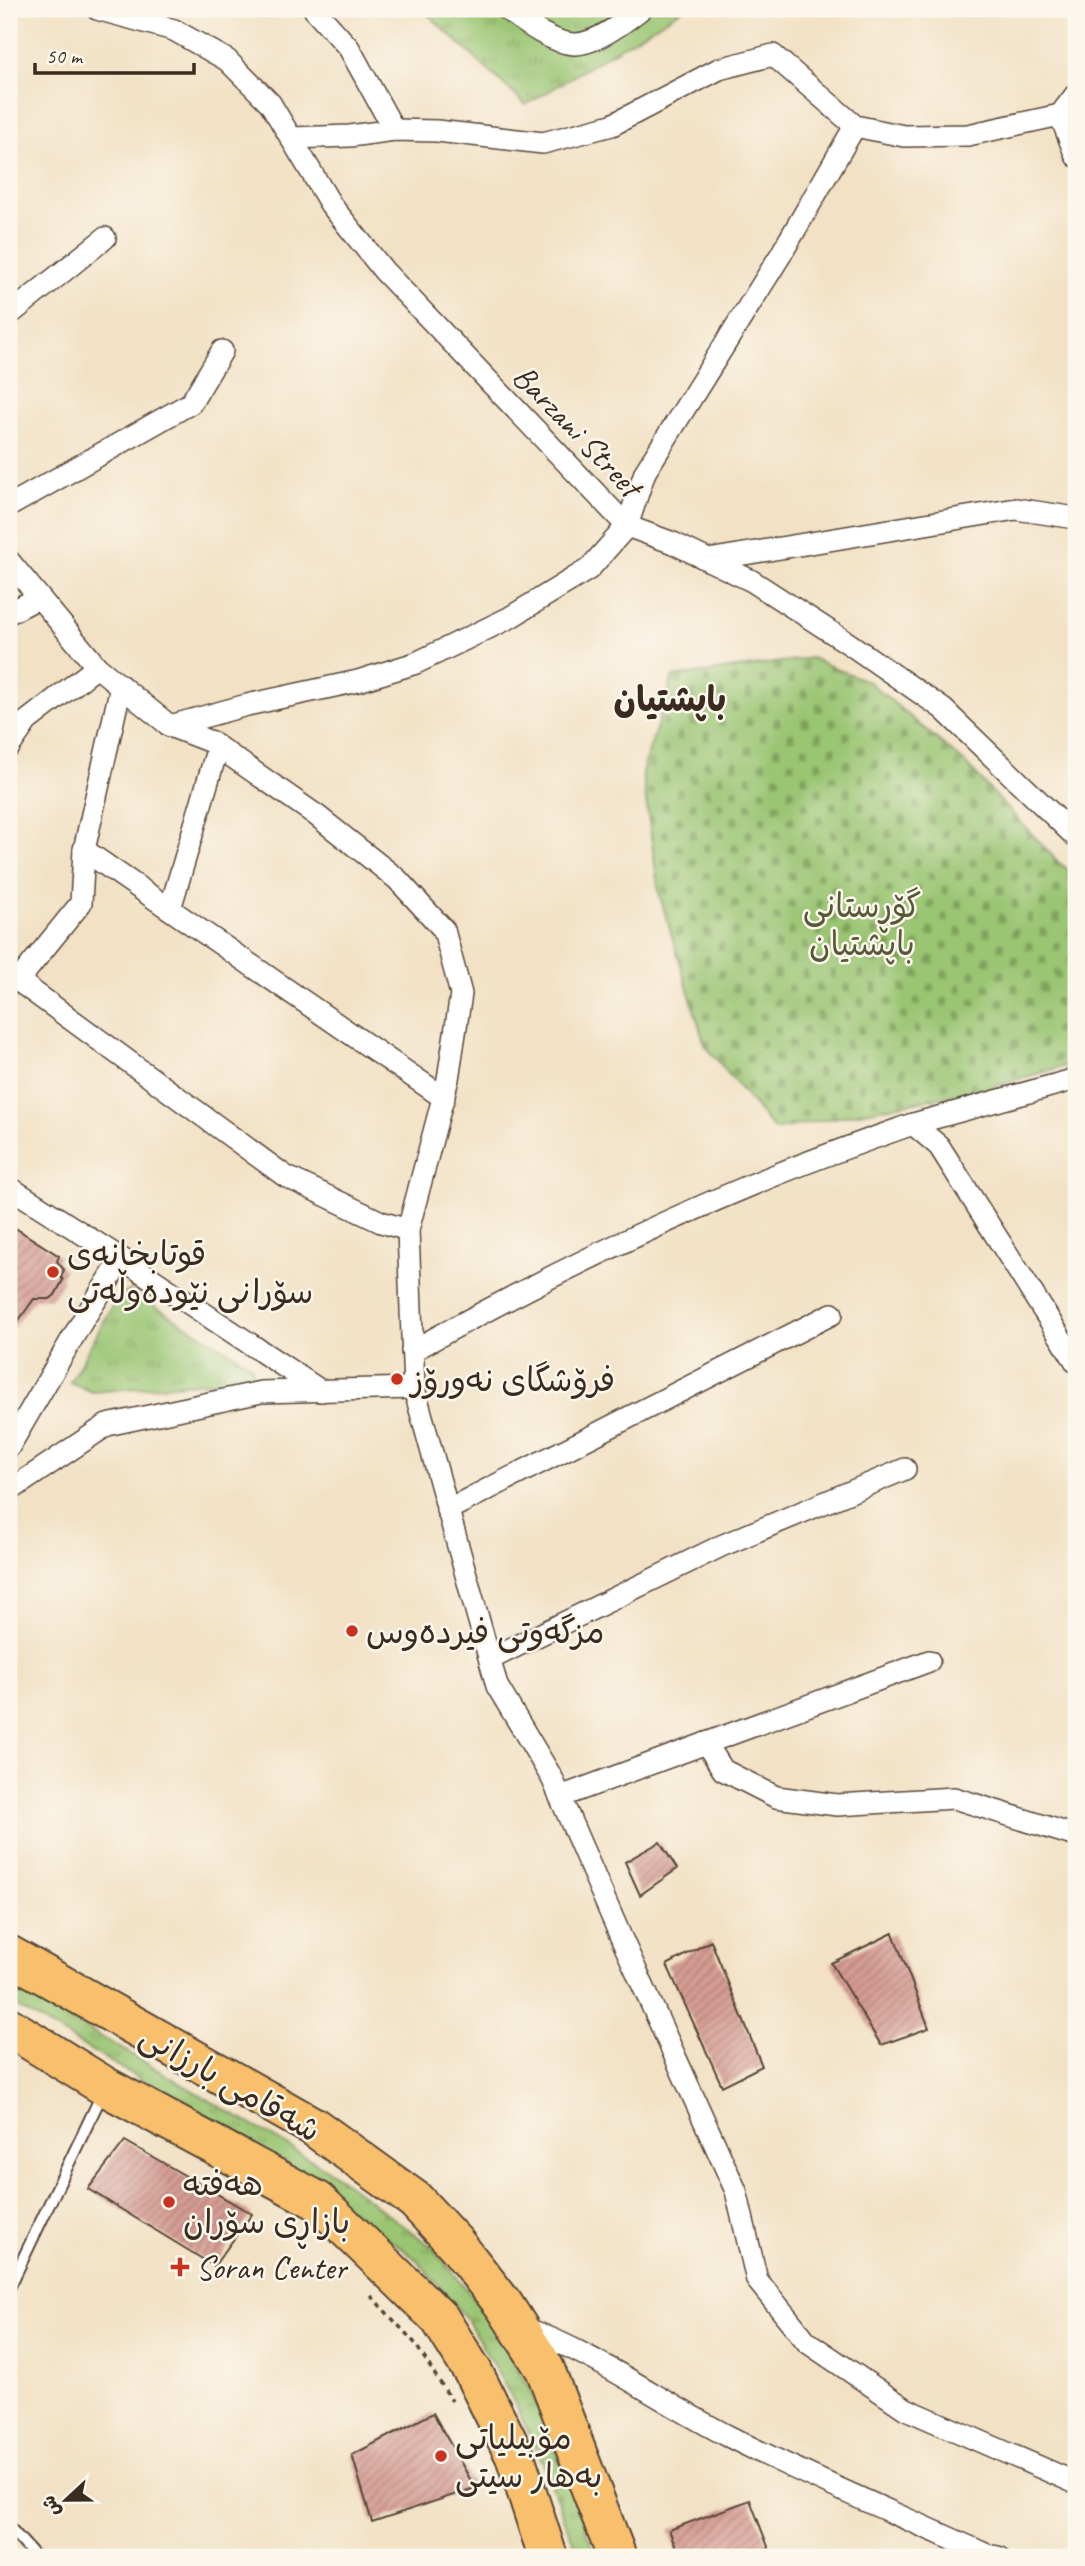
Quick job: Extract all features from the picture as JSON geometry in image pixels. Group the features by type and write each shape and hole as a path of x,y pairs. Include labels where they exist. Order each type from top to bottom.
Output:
{"highway":[{"name":"شەقامی بارزانی","path":"9,1955 314,2127 415,2200 456,2244 519,2326 545,2369 617,2557"},
{"name":"شەقامی بارزانی","path":"9,2028 106,2087 318,2201 440,2319 473,2372 515,2456 548,2557"}],"street":[{"name":"Barzani Street","path":"97,9 174,30 227,61 270,103 331,205 384,271 627,526 708,560 763,588 851,645 943,709 1076,837"},
{"path":"314,9 349,48 394,130"},
{"path":"506,9 540,33 574,44 598,37 641,9"},
{"path":"291,138 350,136 394,130 436,131 543,143 612,125 719,69 773,55 855,126 904,136 968,135 1060,116 1076,94"},
{"path":"1060,116 1076,156"},
{"path":"170,726 247,705 358,681 416,663 509,618 589,569 627,526 645,472 780,256 855,126"},
{"path":"9,315 104,238"},
{"path":"9,506 191,403 222,351"},
{"path":"708,560 1016,509 1076,518"},
{"path":"9,561 97,667 170,726 218,747 316,815 397,879 444,930 461,994 444,1098 408,1230 414,1388 497,1686 552,1779 736,2191 757,2280 807,2342 906,2409 1076,2483"},
{"path":"9,613 38,598"},
{"path":"9,747 27,720 97,667"},
{"path":"121,686 84,850 81,903 13,977 285,1176 381,1222 408,1230"},
{"path":"170,909 218,747"},
{"path":"84,850 444,1098"},
{"path":"412,1351 503,1300 633,1237 778,1174 913,1124 1076,1079"},
{"path":"913,1124 939,1146 1076,1362"},
{"path":"9,1187 321,1391"},
{"path":"9,1447 122,1259"},
{"path":"447,1510 832,1314"},
{"path":"9,1491 107,1425 261,1392 414,1388"},
{"path":"489,1658 721,1546 905,1469"},
{"path":"560,1797 929,1661"},
{"path":"706,1743 723,1770 776,1797 837,1805 954,1798 1076,1836"},
{"path":"519,2326 560,2341 592,2357 693,2417 765,2454 988,2555 998,2557"}],"lane":[{"path":"9,2288 106,2087"},
{"path":"9,2527 36,2557"}],"path":[{"path":"367,2292 414,2342 458,2410"}],"green space":[{"path":"422,9 683,9 526,105"},
{"name":"گۆڕستانی باپشتیان","path":"811,658 869,682 964,762 1059,863 1076,875 1076,1063 991,1087 774,1130 705,1045 659,893 642,772 673,677"},
{"path":"130,1291 251,1365 254,1376 92,1392 70,1382 117,1298"},
{"path":"9,1983 327,2169 432,2247 482,2308 529,2388 559,2457 596,2557 579,2557 543,2463 511,2396 466,2318 417,2260 317,2184 9,2002"}],"building":[{"path":"9,1224 59,1256 57,1261 64,1270 61,1277 63,1280 55,1295 50,1299 34,1299 9,1334"},
{"path":"660,1842 677,1869 640,1895 625,1862"},
{"path":"893,1933 929,2028 881,2045 831,1963"},
{"path":"711,1941 762,2066 722,2086 667,1965"},
{"name":"هەفتە بازاڕی سۆران","path":"125,2141 252,2214 214,2266 88,2189"},
{"path":"433,2413 475,2488 372,2522 352,2455"},
{"path":"750,2500 772,2557 680,2557 669,2530"}],"place":[{"name":"قوتابخانەی سۆرانی نێودەوڵەتی","path":"53,1272"},
{"name":"فرۆشگای نەورۆز","path":"397,1379"},
{"name":"مزگەوتی فیردەوس","path":"352,1631"},
{"name":"هەفتە بازاڕی سۆران","path":"169,2202"},
{"name":"Soran Center","path":"180,2267"},
{"name":"مۆبیلیاتی بەهار سیتی","path":"441,2456"}],"district":[{"name":"باپشتیان","path":"670,699"}]}
